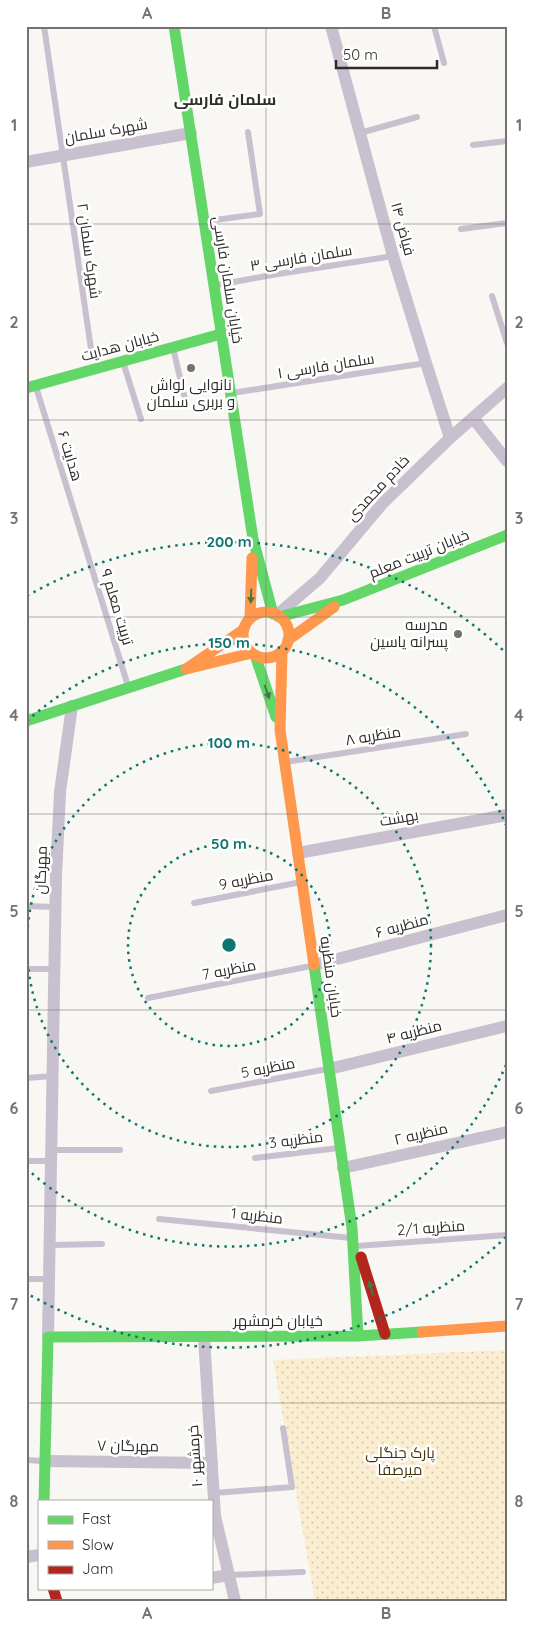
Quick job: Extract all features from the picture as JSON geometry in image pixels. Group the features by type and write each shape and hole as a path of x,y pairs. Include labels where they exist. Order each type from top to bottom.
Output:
{"street":[{"name":"خیابان سلمان فارسی","path":"174,26 253,539"},
{"name":"فیاض ۱۴","path":"331,26 393,256 450,438"},
{"name":"شهرک سلمان","path":"26,162 190,133"},
{"name":"خیابان هدایت","path":"31,386 221,334"},
{"name":"خادم محمدی","path":"277,615 320,578 382,504 450,438 507,388"},
{"path":"473,418 507,461"},
{"name":"خیابان تربیت معلم","path":"343,600 507,535"},
{"path":"253,539 277,615 287,626 289,632 288,640 282,652 280,730"},
{"path":"186,669 243,630 250,618 253,539"},
{"path":"250,618 263,612 277,615 343,600"},
{"path":"288,640 343,600"},
{"path":"243,630 245,645 253,654 280,730"},
{"path":"26,721 186,669 253,654 268,658 282,652"},
{"name":"مهرگان","path":"48,1337 60,792 72,706"},
{"name":"خیابان منظریه","path":"280,730 354,1237"},
{"name":"بهشت","path":"298,853 507,815"},
{"name":"منظریه ۶","path":"314,965 503,916"},
{"name":"منظریه ۴","path":"329,1069 507,1026"},
{"name":"منظریه ۲","path":"343,1168 507,1132"},
{"path":"354,1237 385,1334"},
{"path":"354,1237 358,1336"},
{"name":"خیابان خرمشهر","path":"48,1337 358,1336 507,1326"},
{"path":"44,1500 48,1337"},
{"name":"خرمشهر ۱۰","path":"204,1337 215,1516 235,1601"},
{"name":"مهرگان ۷","path":"44,1461 212,1463"},
{"path":"212,1578 229,1575"}],"lane":[{"name":"شهرک سلمان ۲","path":"44,26 91,349"},
{"path":"434,26 444,63"},
{"path":"360,133 417,116"},
{"path":"204,221 260,214 248,132"},
{"path":"473,146 507,141"},
{"path":"461,229 507,223"},
{"name":"سلمان فارسی ۳","path":"214,286 393,256"},
{"path":"492,296 507,343"},
{"path":"173,347 185,399"},
{"path":"122,361 141,420"},
{"name":"سلمان فارسی ۱","path":"230,393 426,363"},
{"name":"هدایت ۶","path":"31,386 82,534"},
{"name":"تربیت معلم ۹","path":"82,534 129,687"},
{"name":"منظریه ۸","path":"284,762 466,734"},
{"name":"منظریه 9","path":"194,902 302,882"},
{"path":"26,906 56,907"},
{"name":"منظریه 7","path":"148,998 314,965"},
{"path":"26,970 55,970"},
{"name":"منظریه 5","path":"211,1091 329,1069"},
{"path":"26,1078 53,1076"},
{"name":"منظریه 3","path":"255,1158 340,1148"},
{"path":"26,1161 52,1155 120,1150"},
{"name":"منظریه 1","path":"159,1219 354,1237"},
{"name":"منظریه 2/1","path":"354,1237 507,1235"},
{"path":"51,1244 102,1244"},
{"path":"26,1279 49,1279"},
{"path":"214,1493 292,1487 283,1428"},
{"path":"26,1460 44,1461"},
{"path":"229,1575 303,1572"}],"green space":[{"name":"پارک جنگلی میرصفا","path":"507,1350 507,1601 315,1601 273,1360"}],"traffic: fast":[{"path":"174,26 253,539 273,614"},
{"path":"26,388 221,334"},
{"path":"279,617 343,600 507,535"},
{"path":"255,655 276,717"},
{"path":"26,721 186,669"},
{"path":"314,965 352,1228 358,1336"},
{"path":"44,1500 48,1337 358,1336 422,1332"}],"traffic: slow":[{"path":"250,618 252,558"},
{"path":"288,640 334,607"},
{"path":"266,612 279,616 285,622 289,635 285,648 279,654 266,658 253,654 247,648 243,635 247,622 253,616 266,612"},
{"path":"243,630 186,669 252,653"},
{"path":"282,652 280,730 314,965"},
{"path":"422,1332 507,1326"}],"traffic: jam":[{"path":"361,1257 385,1334"},
{"path":"54,1590 57,1601"}],"place":[{"name":"نانوایی لواش و بربری سلمان","path":"191,368"},
{"name":"مدرسه پسرانه یاسین","path":"458,634"}],"district":[{"name":"سلمان فارسی","path":"225,99"}]}
